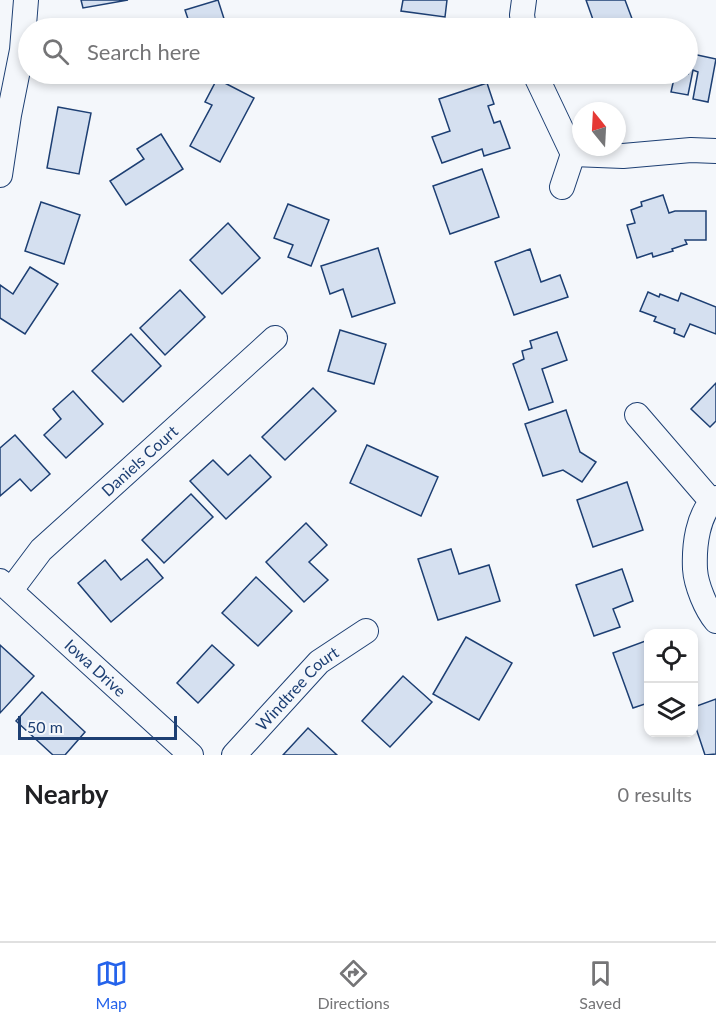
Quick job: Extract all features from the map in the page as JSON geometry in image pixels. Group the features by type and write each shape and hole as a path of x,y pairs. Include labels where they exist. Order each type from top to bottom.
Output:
{"street":[{"path":"26,0 26,18"},
{"path":"522,18 524,0"},
{"path":"0,175 9,115 18,78"},
{"path":"540,84 572,152"},
{"path":"626,156 691,150 716,151"},
{"path":"562,187 572,156"},
{"name":"Daniels Court","path":"5,586 41,550 275,338"},
{"path":"637,415 714,500 700,522 695,570 707,610 716,621"},
{"name":"Iowa Drive","path":"5,586 191,755"},
{"name":"Windtree Court","path":"234,755 319,662 366,632"}],"building":[{"path":"81,0 128,0 83,8"},
{"path":"218,0 224,18 188,18 185,10"},
{"path":"403,0 447,0 445,17 401,11"},
{"path":"586,0 625,0 632,18 592,18"},
{"path":"698,55 716,59 708,102 693,99 696,84 698,84"},
{"path":"214,84 227,84 254,98 220,162 190,146 212,105 205,102"},
{"path":"487,84 494,104 488,106 494,123 500,121 510,148 484,156 482,149 442,163 432,137 450,131 439,99"},
{"path":"673,84 690,84 688,95 671,92"},
{"path":"58,107 91,113 79,174 47,168"},
{"path":"161,134 183,169 126,205 110,181 144,159 137,149"},
{"path":"482,169 499,217 450,234 433,186"},
{"path":"663,195 669,213 706,211 706,240 685,240 687,244 672,249 673,251 653,257 652,253 637,258 627,225 635,223 631,210 642,206 641,202"},
{"path":"41,202 80,215 64,264 25,251"},
{"path":"288,204 329,220 311,266 288,257 293,245 274,238"},
{"path":"228,223 260,258 222,294 190,260"},
{"path":"378,248 395,303 352,317 343,289 330,294 321,266"},
{"path":"530,249 541,282 560,275 568,297 514,315 495,262"},
{"path":"30,267 58,284 25,334 0,318 0,285 13,294"},
{"path":"180,290 205,317 165,355 140,328"},
{"path":"648,292 678,301 681,293 716,307 716,334 690,324 684,337 674,333 675,329 654,321 656,317 640,311"},
{"path":"340,330 386,344 374,384 328,371"},
{"path":"557,332 567,360 542,369 553,402 529,410 513,364 524,359 522,351 532,348 530,341"},
{"path":"131,334 161,366 123,402 92,371"},
{"path":"716,383 716,421 710,427 691,409"},
{"path":"313,388 336,411 285,460 262,437"},
{"path":"73,391 103,424 66,458 44,435 61,419 53,409"},
{"path":"566,410 580,452 596,462 582,482 563,470 543,476 525,424"},
{"path":"15,435 50,474 31,491 20,479 0,496 0,448"},
{"path":"367,445 438,477 421,516 350,483"},
{"path":"250,455 271,477 226,519 190,481 213,460 228,475"},
{"path":"627,482 643,530 593,547 577,500"},
{"path":"191,494 213,517 164,563 142,540"},
{"path":"306,523 327,545 309,562 328,580 304,602 266,562"},
{"path":"451,549 459,574 489,565 500,601 438,620 418,559"},
{"path":"147,559 163,578 111,622 78,583 105,560 121,580"},
{"path":"622,569 633,601 613,609 620,627 594,636 576,585"},
{"path":"256,577 292,611 258,646 222,613"},
{"path":"466,637 512,663 479,720 433,694"},
{"path":"644,641 644,704 633,708 613,653"},
{"path":"0,645 34,676 0,713"},
{"path":"212,645 234,665 198,703 177,683"},
{"path":"403,676 432,702 390,747 362,721"},
{"path":"42,692 85,732 65,755 53,755 16,721"},
{"path":"716,699 716,754 705,755 698,734 698,706"},
{"path":"308,728 337,755 283,755"}]}
